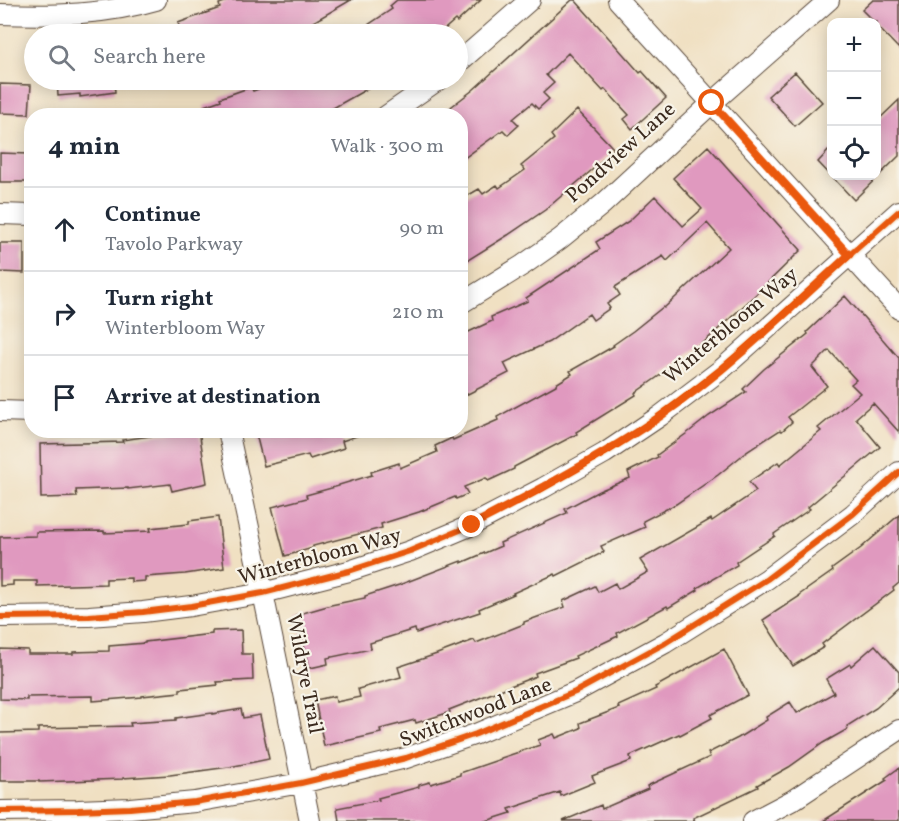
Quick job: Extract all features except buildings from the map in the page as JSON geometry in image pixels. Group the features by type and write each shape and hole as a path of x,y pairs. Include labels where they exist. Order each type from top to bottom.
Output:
{"street":[{"path":"0,14 43,16 73,14 111,10 156,0"},
{"path":"468,54 530,0"},
{"path":"618,0 899,309"},
{"name":"Pondview Lane","path":"468,299 523,265 603,204 712,103 829,0"},
{"path":"398,108 424,90"},
{"name":"Winterbloom Way","path":"0,617 89,616 143,612 191,606 263,592 349,571 410,551 472,525 605,453 660,416 722,369 899,211"},
{"path":"0,214 24,215"},
{"path":"0,411 24,412"},
{"name":"Wildrye Trail","path":"230,438 310,821"},
{"name":"Switchwood Lane","path":"0,811 130,808 195,802 301,783 406,758 476,734 575,692 665,643 767,579 853,514 899,472"},
{"path":"753,821 793,801 899,730"}],"cycle path":[{"path":"0,617 89,616 143,612 263,593 349,571 410,551 472,525 605,453 660,416 722,369 899,211"},
{"path":"0,811 130,808 195,802 301,783 406,758 476,734 575,692 665,643 767,579 853,514 899,472"}],"route":[{"path":"472,525 605,453 660,416 722,369 849,255 712,103"}]}
